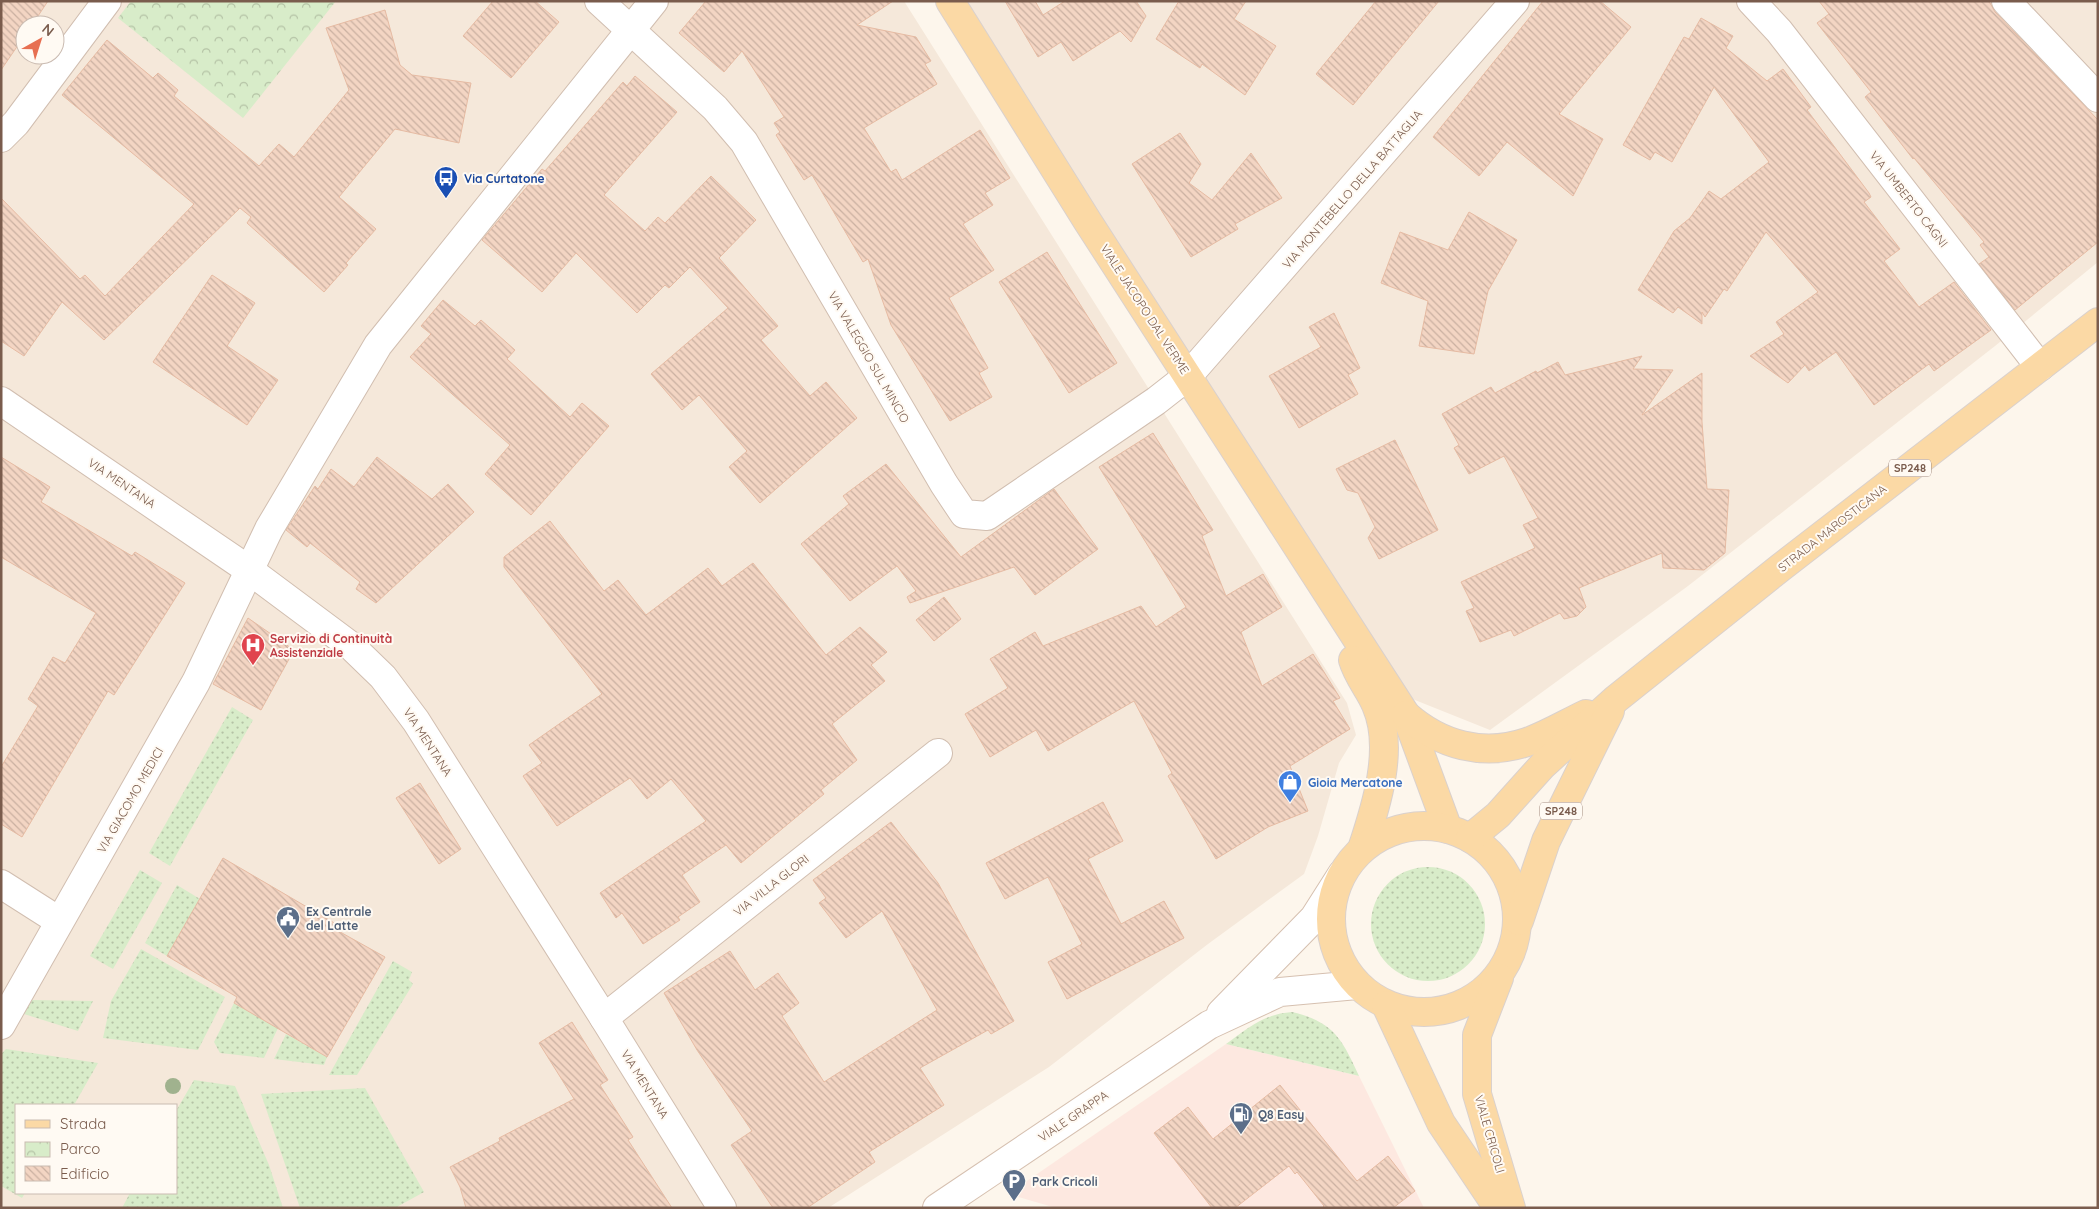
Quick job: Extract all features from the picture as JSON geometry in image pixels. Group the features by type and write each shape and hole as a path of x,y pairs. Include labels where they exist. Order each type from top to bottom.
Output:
{"main road":[{"name":"VIALE JACOPO DAL VERME","path":"950,1 1088,222 1406,715 1459,833"},
{"name":"STRADA MAROSTICANA","path":"1459,833 1498,814 1543,765 1616,700 1780,568 2098,322"},
{"name":"VIALE JACOPO DAL VERME","path":"1342,616 1355,666 1376,705 1383,726 1384,754 1374,812 1362,849"},
{"name":"STRADA MAROSTICANA","path":"1406,715 1422,728 1448,741 1466,747 1496,749 1528,742 1616,700"},
{"name":"STRADA MAROSTICANA","path":"1517,927 1546,841 1616,700"},
{"name":"SP248","path":"1417,826 1459,833 1491,854 1507,876 1515,900 1517,927 1512,951 1501,973 1483,992 1461,1005 1437,1012 1411,1012 1386,1005 1357,985 1340,961 1331,932 1332,902 1342,874 1362,849 1388,833 1417,826"},
{"name":"VIALE CRICOLI","path":"1501,973 1477,1035 1477,1094 1511,1208"},
{"name":"VIALE CRICOLI","path":"1386,1005 1441,1123 1498,1208"}],"street":[{"path":"1,138 16,123 107,1"},
{"name":"VIA VALEGGIO SUL MINCIO","path":"599,1 715,108 744,142 944,484 964,514 987,516 1156,401 1188,376"},
{"path":"249,570 269,530 378,345 654,1"},
{"name":"VIA MONTEBELLO DELLA BATTAGLIA","path":"1188,376 1515,1"},
{"name":"VIA UMBERTO CAGNI","path":"1751,1 1779,31 2040,367"},
{"path":"2006,1 2098,98"},
{"name":"VIA MENTANA","path":"1,401 249,570 351,646 383,677 416,721 722,1208"},
{"name":"VIA GIACOMO MEDICI","path":"1,1024 143,778 196,682 249,570"},
{"name":"VIA VILLA GLORI","path":"604,1018 938,753"},
{"name":"VIALE GRAPPA","path":"1209,1025 1314,918 1342,874"},
{"path":"1,884 60,921"},
{"name":"VIALE GRAPPA","path":"939,1207 1209,1025 1280,992 1357,985"}],"shaded area":[{"path":"1,1 904,1 1347,703 1356,735 1339,763 1318,836 1304,874 1208,944 1049,1067 828,1208 1,1208"},
{"path":"950,1 2098,1 2098,262 1995,346 1688,586 1490,730 1400,694"},
{"name":"Q8 Easy","path":"1226,1044 1359,1076 1424,1208 1056,1208 1008,1194"}],"green space":[{"path":"131,1 336,1 243,118 118,18"},
{"path":"232,707 253,720 170,866 149,853"},
{"path":"1428,867 1450,871 1460,876 1476,892 1481,902 1485,924 1481,946 1476,956 1460,972 1450,977 1428,981 1406,977 1396,972 1380,956 1375,946 1371,924 1375,902 1380,892 1396,876 1406,871"},
{"path":"140,870 162,883 113,969 90,956"},
{"path":"177,885 200,899 167,956 145,943"},
{"path":"141,949 225,997 198,1050 103,1038 111,1001"},
{"path":"393,961 412,972 409,980 413,984 357,1075 329,1075"},
{"path":"32,1000 93,1001 78,1031 24,1014"},
{"path":"234,1003 278,1028 264,1058 220,1053 214,1042"},
{"path":"1292,1012 1318,1021 1335,1034 1359,1076 1226,1044 1249,1027 1265,1019 1282,1013"},
{"path":"286,1034 327,1057 324,1065 274,1059"},
{"path":"6,1049 98,1063 75,1104 15,1104 15,1194 1,1186 1,1054"},
{"path":"194,1080 235,1086 269,1165 283,1208 122,1208 129,1194 178,1194 178,1108"},
{"path":"365,1088 424,1192 395,1208 300,1208 261,1094"},
{"path":"15,1194 24,1194 22,1198"}],"building":[{"path":"1,1 48,1 39,15 15,15 15,50 1,70"},
{"path":"493,1 535,1 559,22 511,78 463,36"},
{"path":"706,1 893,1 857,25 916,37 931,61 925,64 937,84 864,128 891,172 896,169 902,180 980,130 1010,178 985,193 993,205 963,224 994,270 949,298 988,368 979,373 992,397 950,421 891,325 868,259 863,262 812,175 804,180 776,135 780,132 774,123 784,117 742,51 724,72 679,33"},
{"path":"1005,1 1035,1 1043,15 1065,1 1136,1 1146,16 1131,42 1120,31 1073,61 1061,42 1038,57"},
{"path":"1179,1 1246,1 1234,19 1276,46 1245,95 1202,64 1200,68 1156,39"},
{"path":"1376,1 1439,1 1353,105 1316,74"},
{"path":"1543,1 1600,1 1631,27 1559,114 1603,139 1573,196 1507,142 1479,176 1433,137"},
{"path":"1819,1 1989,1 1995,12 2098,120 2098,242 2015,310 1979,264 1989,257 1980,245 1984,242 1913,159 1865,97 1871,92 1817,23 1829,14"},
{"path":"385,10 400,65 412,75 471,83 459,143 395,129 339,197 376,229 324,292 247,223 251,217 240,208 104,340 62,302 24,356 1,341 1,198 80,279 85,275 105,296 194,204 62,95 107,40 153,78 158,73 178,90 174,96 259,166 279,144 294,157 349,90 326,28"},
{"path":"1701,18 1733,36 1726,48 1767,81 1783,69 1811,107 1807,110 1869,193 1871,197 1864,202 1900,249 1884,261 1919,307 1954,282 1991,330 1934,371 1929,364 1874,405 1836,352 1809,371 1805,365 1788,383 1750,356 1784,334 1776,322 1818,292 1766,232 1727,291 1724,289 1705,317 1702,312 1702,324 1678,307 1673,313 1638,290 1674,231 1690,218 1709,191 1721,199 1769,162 1714,87 1672,162 1655,152 1650,160 1623,145 1684,37 1689,39"},
{"path":"635,76 677,112 604,195 645,231 658,217 665,223 711,176 756,220 719,258 778,326 761,340 810,396 826,382 857,418 760,503 729,467 747,451 699,395 682,410 651,374 728,308 690,267 669,288 665,285 637,313 576,253 542,292 482,240 542,169 545,171 623,82 627,86"},
{"path":"1180,133 1201,164 1189,183 1212,200 1251,153 1282,198 1235,224 1238,229 1191,257 1132,164"},
{"path":"1469,212 1517,240 1488,291 1474,354 1419,346 1428,301 1381,283 1400,232 1448,250"},
{"path":"1047,252 1117,363 1069,393 999,282"},
{"path":"212,275 255,303 227,346 278,380 247,425 153,362"},
{"path":"443,300 475,326 481,320 515,350 507,359 570,417 582,403 609,426 531,515 485,474 510,445 410,357 431,334 421,326"},
{"path":"1334,313 1360,368 1348,375 1358,394 1299,428 1269,376 1321,347 1309,327"},
{"path":"1642,356 1633,369 1673,370 1642,415 1702,373 1702,422 1707,489 1729,490 1725,553 1704,570 1663,568 1662,553 1579,588 1586,607 1577,616 1564,619 1560,613 1514,636 1511,630 1480,642 1466,611 1474,608 1461,582 1535,548 1523,525 1538,518 1504,456 1469,474 1454,448 1459,445 1442,414 1491,387 1495,393 1536,371 1537,373 1558,362 1565,375"},
{"path":"1153,433 1213,530 1202,536 1226,596 1263,574 1282,607 1241,632 1262,686 1313,654 1340,698 1333,701 1350,729 1290,766 1308,811 1268,827 1216,859 1168,776 1172,773 1134,701 1048,751 1036,730 990,757 965,714 1008,688 990,659 1035,632 1043,646 1141,606 1156,627 1186,607 1099,467"},
{"path":"1395,440 1438,530 1379,559 1368,538 1375,527 1358,493 1347,490 1336,469"},
{"path":"1,457 50,487 41,502 132,556 135,552 185,583 114,695 108,691 22,837 1,824 1,767 38,706 28,699 53,657 65,663 96,613 1,557"},
{"path":"377,457 432,499 448,484 474,512 376,603 356,589 360,582 310,543 307,547 286,530 315,486 318,489 331,469 354,487"},
{"path":"886,464 961,557 1054,489 1098,549 1035,595 1014,567 910,603 907,597 916,591 897,566 850,601 801,544 849,504 843,496"},
{"path":"550,521 604,591 618,580 646,615 708,568 722,586 753,563 826,655 860,627 887,652 871,665 885,681 832,724 857,760 821,790 824,794 741,863 726,845 682,875 700,902 678,917 680,920 643,944 622,913 616,918 600,893 706,821 671,779 647,799 630,778 557,826 523,776 542,763 529,745 602,694 504,567 504,557"},
{"path":"944,597 961,619 934,641 916,620"},
{"name":"Servizio di Continuità Assistenziale","path":"248,618 294,650 261,710 213,684"},
{"path":"420,783 461,849 439,864 396,798"},
{"path":"1103,802 1123,841 1088,859 1121,924 1164,901 1184,938 1067,999 1048,962 1082,944 1048,877 1005,899 986,863"},
{"path":"891,822 938,883 1014,1021 991,1034 988,1030 920,1068 944,1105 869,1152 875,1162 807,1208 773,1208 731,1145 752,1131 697,1050 664,993 730,951 755,990 778,973 799,1003 782,1016 824,1082 937,1010 882,911 846,938 819,903 826,898 813,880"},
{"path":"223,858 336,924 333,928 385,957 327,1057 234,1003 237,997 167,956"},
{"path":"572,1022 608,1080 600,1085 633,1137 628,1140 672,1208 466,1208 460,1187 450,1167 500,1141 499,1138 574,1099 539,1043"},
{"path":"1280,1085 1357,1181 1388,1156 1415,1191 1393,1208 1322,1208 1324,1206 1297,1172 1295,1174 1289,1166 1235,1208 1212,1208 1154,1133 1188,1107 1213,1139"}],"place":[{"name":"Via Curtatone","path":"446,199"},
{"name":"Servizio di Continuità Assistenziale","path":"253,666"},
{"name":"Gioia Mercatone","path":"1290,803"},
{"name":"Ex Centrale del Latte","path":"288,939"},
{"name":"Q8 Easy","path":"1241,1135"},
{"name":"Park Cricoli","path":"1014,1202"}]}
